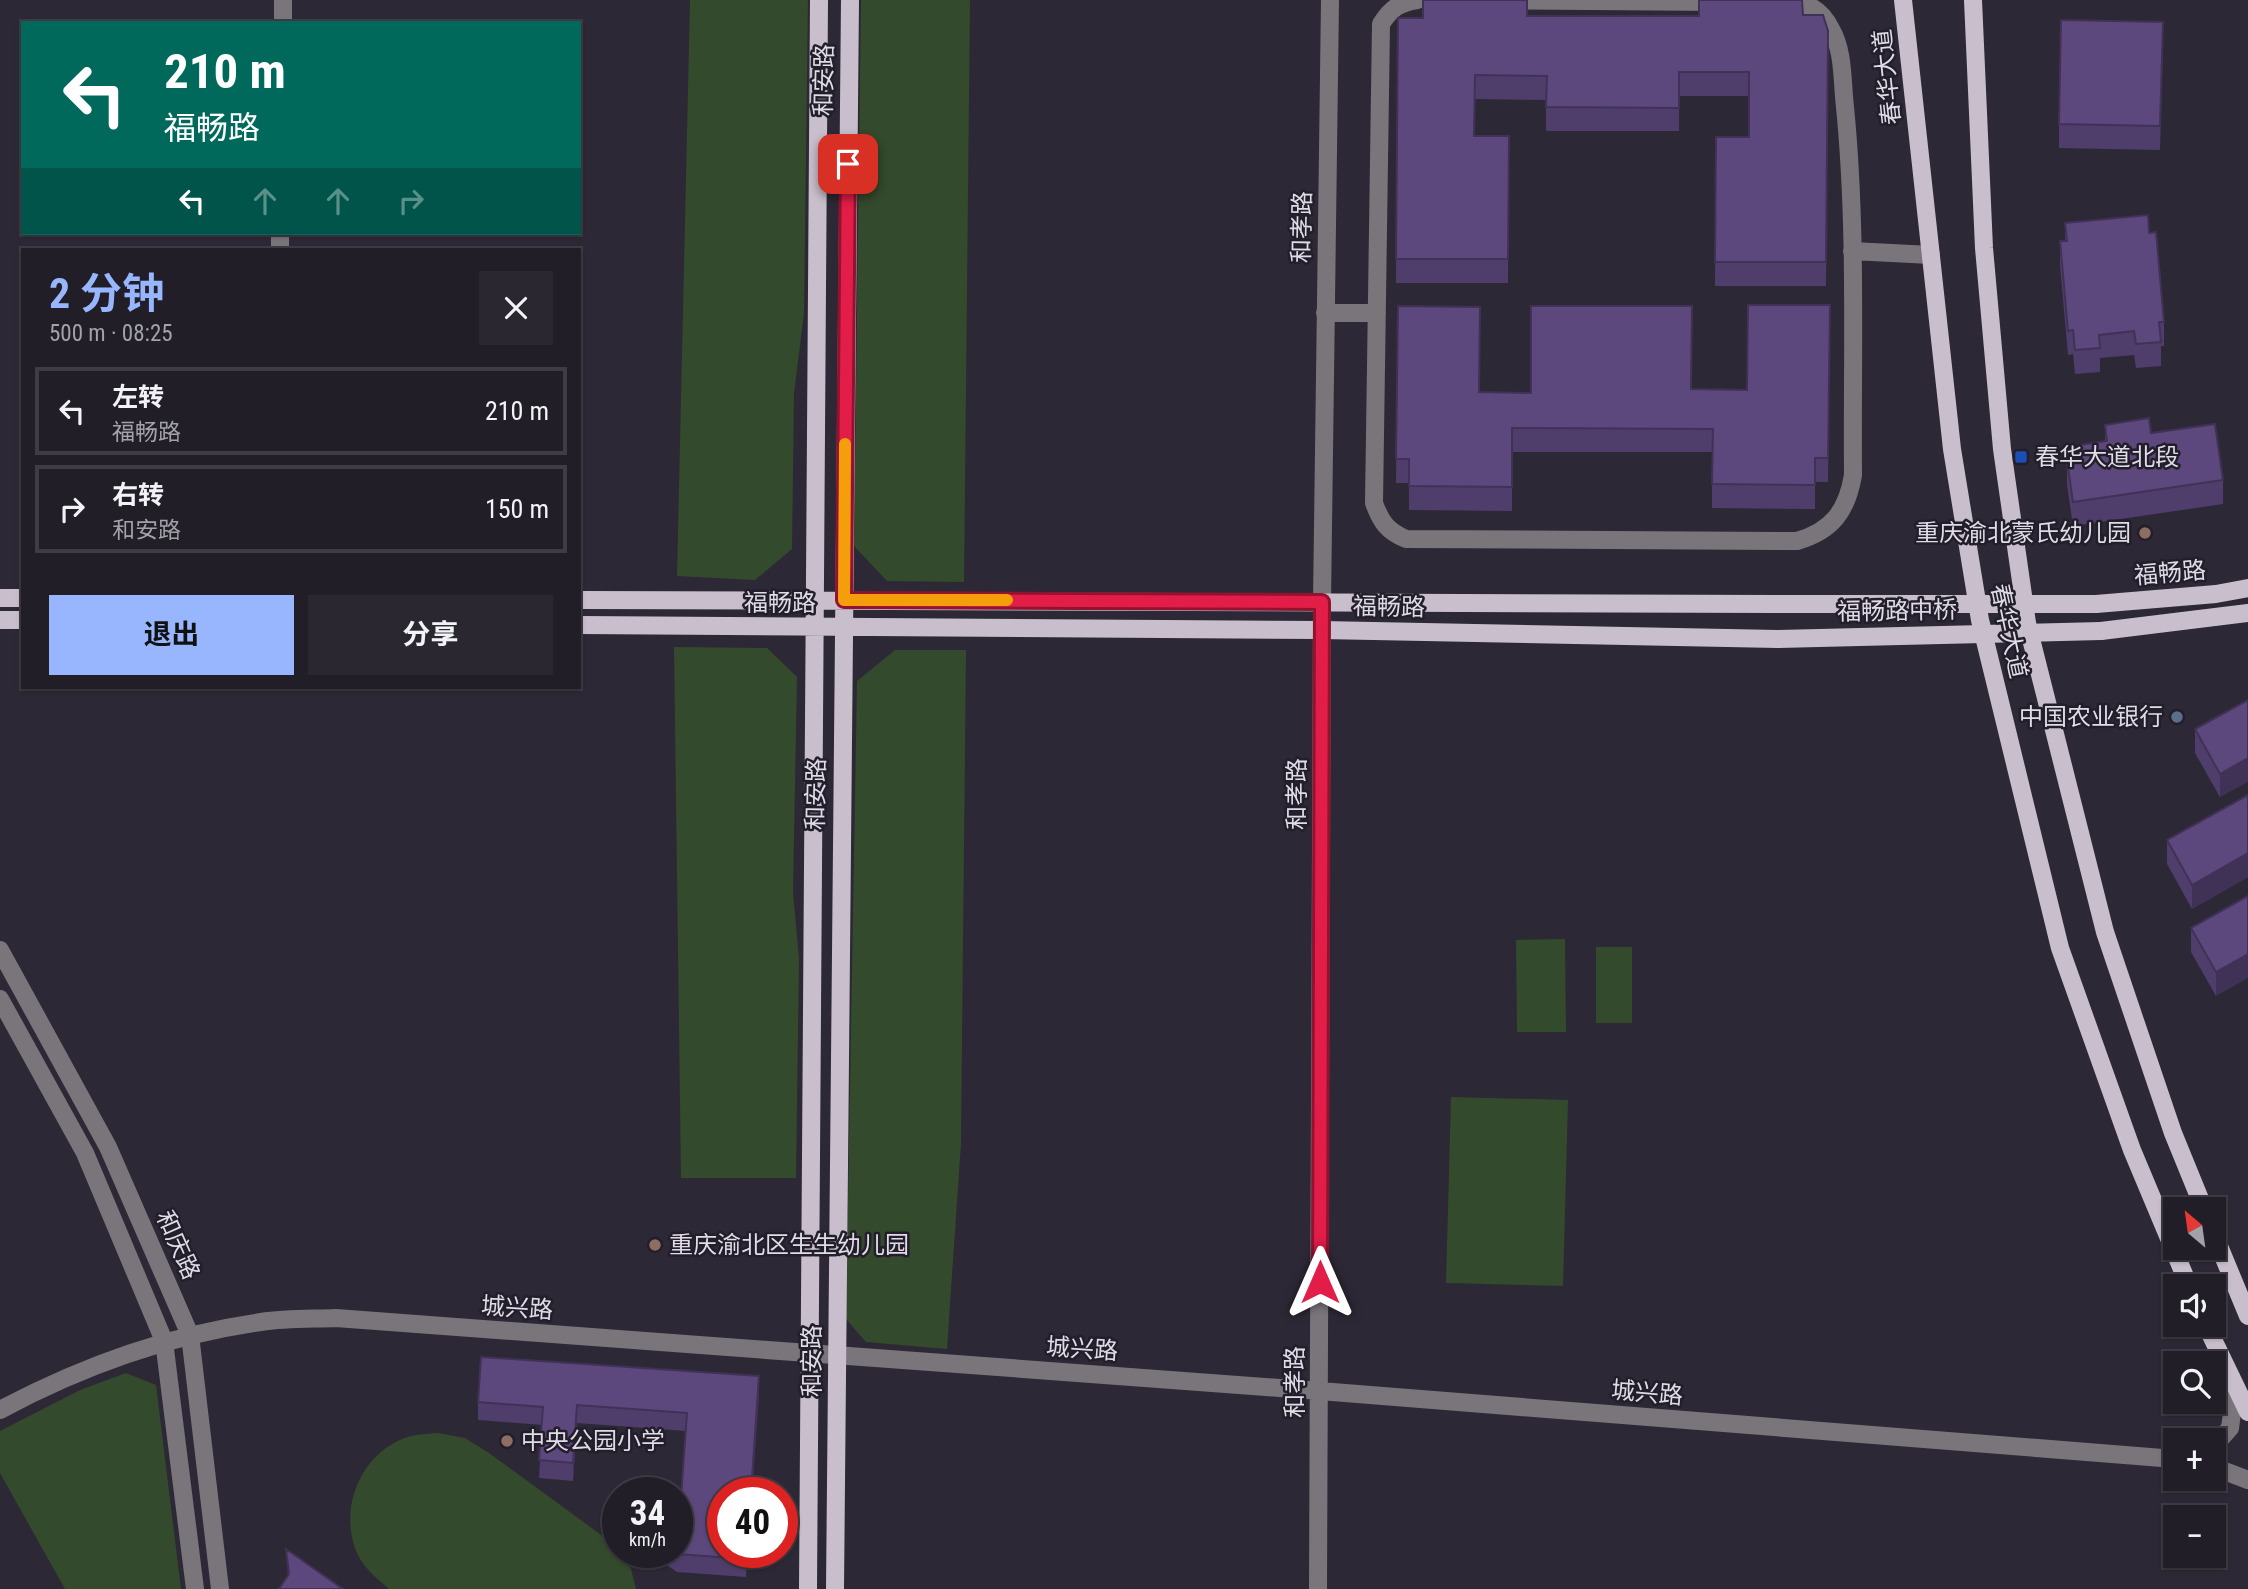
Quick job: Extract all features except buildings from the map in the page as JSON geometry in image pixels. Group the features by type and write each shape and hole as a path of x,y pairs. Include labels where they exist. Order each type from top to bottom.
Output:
{"main road":[{"name":"和安路","path":"808,1589 819,0"},
{"name":"和安路","path":"835,1589 850,0"},
{"name":"春华大道","path":"1903,0 1952,449 1980,620 2060,948 2132,1150 2184,1274"},
{"name":"春华大道","path":"1973,0 1984,248 2002,449 2027,623 2105,932 2173,1133 2199,1197"},
{"name":"福畅路","path":"2096,604 2216,594 2248,588"},
{"path":"0,598 21,598"},
{"name":"福畅路","path":"581,600 1777,604"},
{"name":"福畅路中桥","path":"1777,604 2096,604"},
{"name":"福畅路","path":"2101,631 2248,614"},
{"path":"0,620 21,620"},
{"name":"福畅路","path":"581,625 813,629 1322,630 1778,639"},
{"name":"福畅路中桥","path":"1778,639 2101,631"},
{"path":"2225,1260 2248,1315"},
{"path":"2211,1337 2248,1412"}],"street":[{"path":"283,0 283,21"},
{"name":"和孝路","path":"1318,1589 1322,602 1330,0"},
{"path":"1417,0 1401,3 1389,11 1381,24 1374,503 1381,521 1391,533 1406,539 1797,541 1829,527 1850,497 1853,475 1852,175 1839,53 1833,31 1820,12 1805,2 1765,2"},
{"path":"1468,0 1738,2"},
{"path":"1852,251 1931,255"},
{"path":"1325,313 1377,313"},
{"name":"和庆路","path":"0,950 108,1147 190,1335 220,1589"},
{"name":"和庆路","path":"0,999 85,1153 164,1342 195,1589"},
{"name":"城兴路","path":"0,1410 74,1374 164,1342 263,1321 336,1318 1320,1391 2163,1458"},
{"path":"2226,1432 2230,1428 2235,1390"},
{"path":"2226,1472 2248,1480"}],"green space":[{"path":"690,0 808,0 804,313 794,393 792,549 755,580 677,576"},
{"path":"861,0 970,0 964,582 887,581 854,546"},
{"path":"674,647 767,648 797,677 793,892 799,959 796,1178 681,1178"},
{"path":"895,650 966,650 961,1143 947,1349 866,1342 846,1319 857,681"},
{"path":"1565,939 1566,1032 1517,1032 1516,940"},
{"path":"1596,947 1632,947 1632,1023 1596,1023"},
{"path":"1451,1097 1568,1100 1563,1286 1446,1283"},
{"path":"126,1373 156,1385 181,1589 65,1589 0,1473 0,1431 80,1390"},
{"path":"438,1433 465,1438 489,1453 602,1536 602,1568 630,1568 636,1589 389,1589 365,1566 358,1554 351,1531 350,1513 359,1480 368,1465 394,1443 411,1436"}],"slow traffic":[{"path":"845,444 844,600 1007,600"}],"place":[{"name":"春华大道北段","path":"2021,457"},
{"name":"重庆渝北蒙氏幼儿园","path":"2145,533"},
{"name":"中国农业银行","path":"2177,717"},
{"name":"重庆渝北区生生幼儿园","path":"655,1245"},
{"name":"中央公园小学","path":"507,1441"}],"route":[{"path":"848,164 844,600 1322,602 1320,1282"}]}
